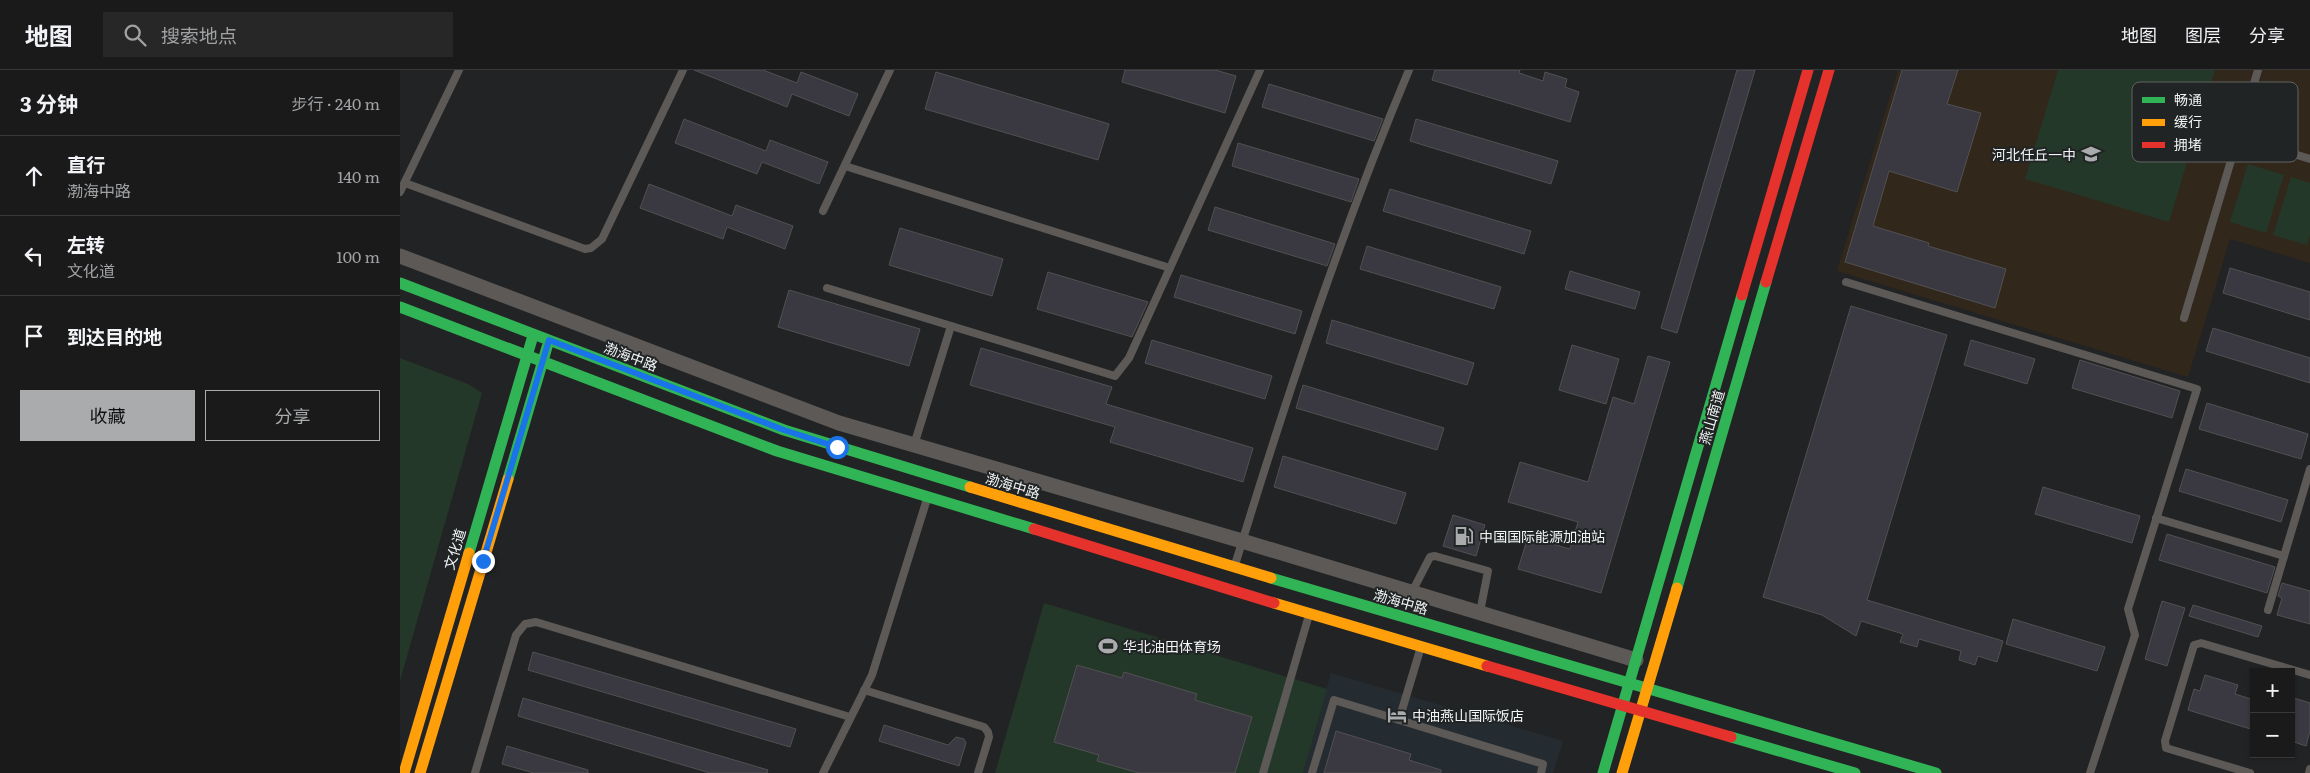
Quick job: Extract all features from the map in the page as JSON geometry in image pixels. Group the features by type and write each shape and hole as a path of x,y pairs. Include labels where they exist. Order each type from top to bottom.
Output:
{"main road":[{"name":"燕山南道","path":"1603,773 1808,70"},
{"name":"燕山南道","path":"1622,773 1829,70"},
{"name":"渤海中路","path":"400,283 784,430 1234,567 1936,773"},
{"path":"400,307 777,451 1310,614 1856,773"},
{"name":"文化道","path":"404,773 410,737 534,334"},
{"path":"420,773 549,340"}],"street":[{"path":"400,256 812,413 1636,660"}],"lane":[{"path":"400,192 459,70"},
{"path":"405,183 585,249 591,248 602,239 683,70"},
{"path":"823,211 890,70"},
{"path":"827,288 1115,376 1130,358 1260,70"},
{"path":"1234,567 1282,412 1349,218 1409,70"},
{"path":"2254,82 2258,70"},
{"path":"2298,155 2310,159"},
{"path":"2184,318 2231,162"},
{"path":"844,166 1170,268"},
{"path":"1846,282 2197,389 2128,609 2135,635 2090,773"},
{"path":"914,445 951,326"},
{"path":"2268,610 2310,469"},
{"path":"823,773 872,675 927,497"},
{"path":"2156,518 2284,556"},
{"path":"1412,592 1430,557 1435,556 1488,571 1480,612"},
{"path":"1263,773 1310,614"},
{"path":"475,773 516,634 525,624 536,622 850,717"},
{"path":"2250,773 2228,770 2166,748 2165,741 2194,646 2201,643 2310,674"},
{"path":"1399,720 1421,646"},
{"path":"864,690 984,727 989,737 978,773"},
{"path":"1312,773 1334,700 1543,764 1541,773"},
{"path":"2309,773 2310,769"}],"shaded area":[{"name":"河北任丘一中","path":"1898,70 2310,70 2310,263 2230,239 2188,377 1837,271"},
{"name":"中油燕山国际饭店","path":"1331,673 1563,741 1553,773 1303,773"}],"green space":[{"path":"2058,70 2215,70 2211,82 2132,82 2132,162 2187,162 2169,222 2025,179"},
{"path":"2248,164 2284,175 2266,233 2230,222"},
{"path":"2291,177 2310,183 2310,235 2307,245 2273,235"},
{"path":"400,358 468,384 482,393 400,681"},
{"name":"华北油田体育场","path":"1044,603 1327,689 1303,773 995,773"}],"building":[{"path":"694,70 763,70 797,83 801,72 858,94 849,116 792,94 787,107"},
{"path":"1125,70 1215,70 1236,76 1225,113 1122,82"},
{"path":"1435,70 1520,70 1519,73 1543,81 1545,72 1567,79 1565,87 1579,92 1570,122 1432,80"},
{"path":"1737,70 1755,70 1677,333 1661,328"},
{"path":"1902,70 1958,70 1947,104 1981,113 1957,192 1889,171 1873,226 1929,243 1928,246 2006,269 1995,308 1845,262"},
{"path":"936,72 1109,124 1098,160 925,109"},
{"path":"1269,84 1383,119 1374,141 1262,107"},
{"path":"684,119 766,151 770,140 828,162 819,184 762,162 757,174 675,143"},
{"path":"1416,119 1558,161 1551,184 1410,141"},
{"path":"1238,143 1359,179 1351,202 1232,166"},
{"path":"649,184 732,216 736,205 793,226 785,249 727,227 723,239 640,208"},
{"path":"1390,189 1531,231 1524,254 1383,211"},
{"path":"1215,207 1335,244 1327,266 1208,230"},
{"path":"900,228 1003,259 992,296 889,265"},
{"path":"1367,246 1501,287 1494,309 1360,269"},
{"path":"2230,268 2310,292 2310,320 2223,293"},
{"path":"1570,271 1640,292 1635,309 1565,289"},
{"path":"1048,272 1148,302 1132,337 1037,309"},
{"path":"1181,275 1302,311 1295,334 1174,297"},
{"path":"789,290 920,329 909,366 778,327"},
{"path":"1851,306 1947,335 1867,600 2003,641 1997,662 1978,656 1975,665 1959,660 1961,651 1919,639 1917,647 1900,642 1903,634 1861,621 1856,636 1822,615 1763,597"},
{"path":"1332,320 1474,363 1467,385 1326,343"},
{"path":"2213,328 2310,358 2310,383 2206,351"},
{"path":"1152,340 1272,376 1265,399 1145,363"},
{"path":"1971,340 2035,359 2027,384 1964,365"},
{"path":"1572,345 1619,359 1606,404 1559,390"},
{"path":"981,348 1112,387 1106,404 1253,448 1243,482 1110,442 1115,427 970,385"},
{"path":"1648,356 1670,362 1601,593 1518,569 1528,537 1570,549 1578,522 1508,502 1520,462 1588,482 1613,397 1634,404"},
{"path":"2080,360 2180,391 2172,418 2072,388"},
{"path":"1303,385 1444,428 1437,450 1296,408"},
{"path":"2207,403 2308,434 2301,459 2199,429"},
{"path":"1283,456 1406,493 1396,524 1274,487"},
{"path":"2186,469 2288,500 2281,522 2179,491"},
{"path":"2043,487 2140,516 2132,543 2035,514"},
{"name":"中国国际能源加油站","path":"1453,515 1485,525 1476,556 1443,546"},
{"path":"2167,534 2275,567 2267,593 2159,560"},
{"path":"2282,583 2310,591 2310,624 2277,615 2282,598 2278,596"},
{"path":"2162,601 2185,608 2167,666 2145,659"},
{"path":"2193,605 2262,626 2258,637 2189,616"},
{"path":"2013,619 2105,647 2097,671 2006,644"},
{"path":"533,652 796,729 790,747 528,670"},
{"path":"1077,665 1122,678 1124,672 1197,694 1195,700 1252,717 1235,773 1139,773 1097,761 1099,755 1054,742"},
{"path":"2205,675 2238,685 2235,694 2250,699 2250,729 2188,710 2194,689 2200,691"},
{"path":"523,698 768,770 767,773 710,773 518,716"},
{"path":"2295,698 2310,703 2310,731 2306,746 2295,742"},
{"path":"884,725 948,745 956,737 964,739 966,743 959,766 879,741"},
{"path":"1336,731 1411,754 1409,760 1441,770 1441,773 1324,773"},
{"path":"507,746 588,770 588,773 534,773 502,764"}],"traffic: fast":[{"path":"1677,588 1766,282"},
{"path":"400,283 784,430 970,487"},
{"path":"1603,773 1742,295"},
{"path":"400,307 777,451 1034,529"},
{"path":"469,553 532,339"},
{"path":"508,479 547,347"},
{"path":"1271,578 1936,773"},
{"path":"1731,737 1855,773"}],"traffic: slow":[{"path":"420,773 508,479"},
{"path":"970,487 1271,578"},
{"path":"404,773 469,553"},
{"path":"1622,773 1677,588"},
{"path":"1274,603 1487,666"}],"traffic: jam":[{"path":"1742,295 1808,70"},
{"path":"1766,282 1829,70"},
{"path":"1034,529 1274,603"},
{"path":"1487,666 1731,737"}],"place":[{"name":"河北任丘一中","path":"2091,154"},
{"name":"中国国际能源加油站","path":"1464,536"},
{"name":"华北油田体育场","path":"1108,646"},
{"name":"中油燕山国际饭店","path":"1397,715"}],"route":[{"path":"483,561 549,340 784,430 837,447"}]}
